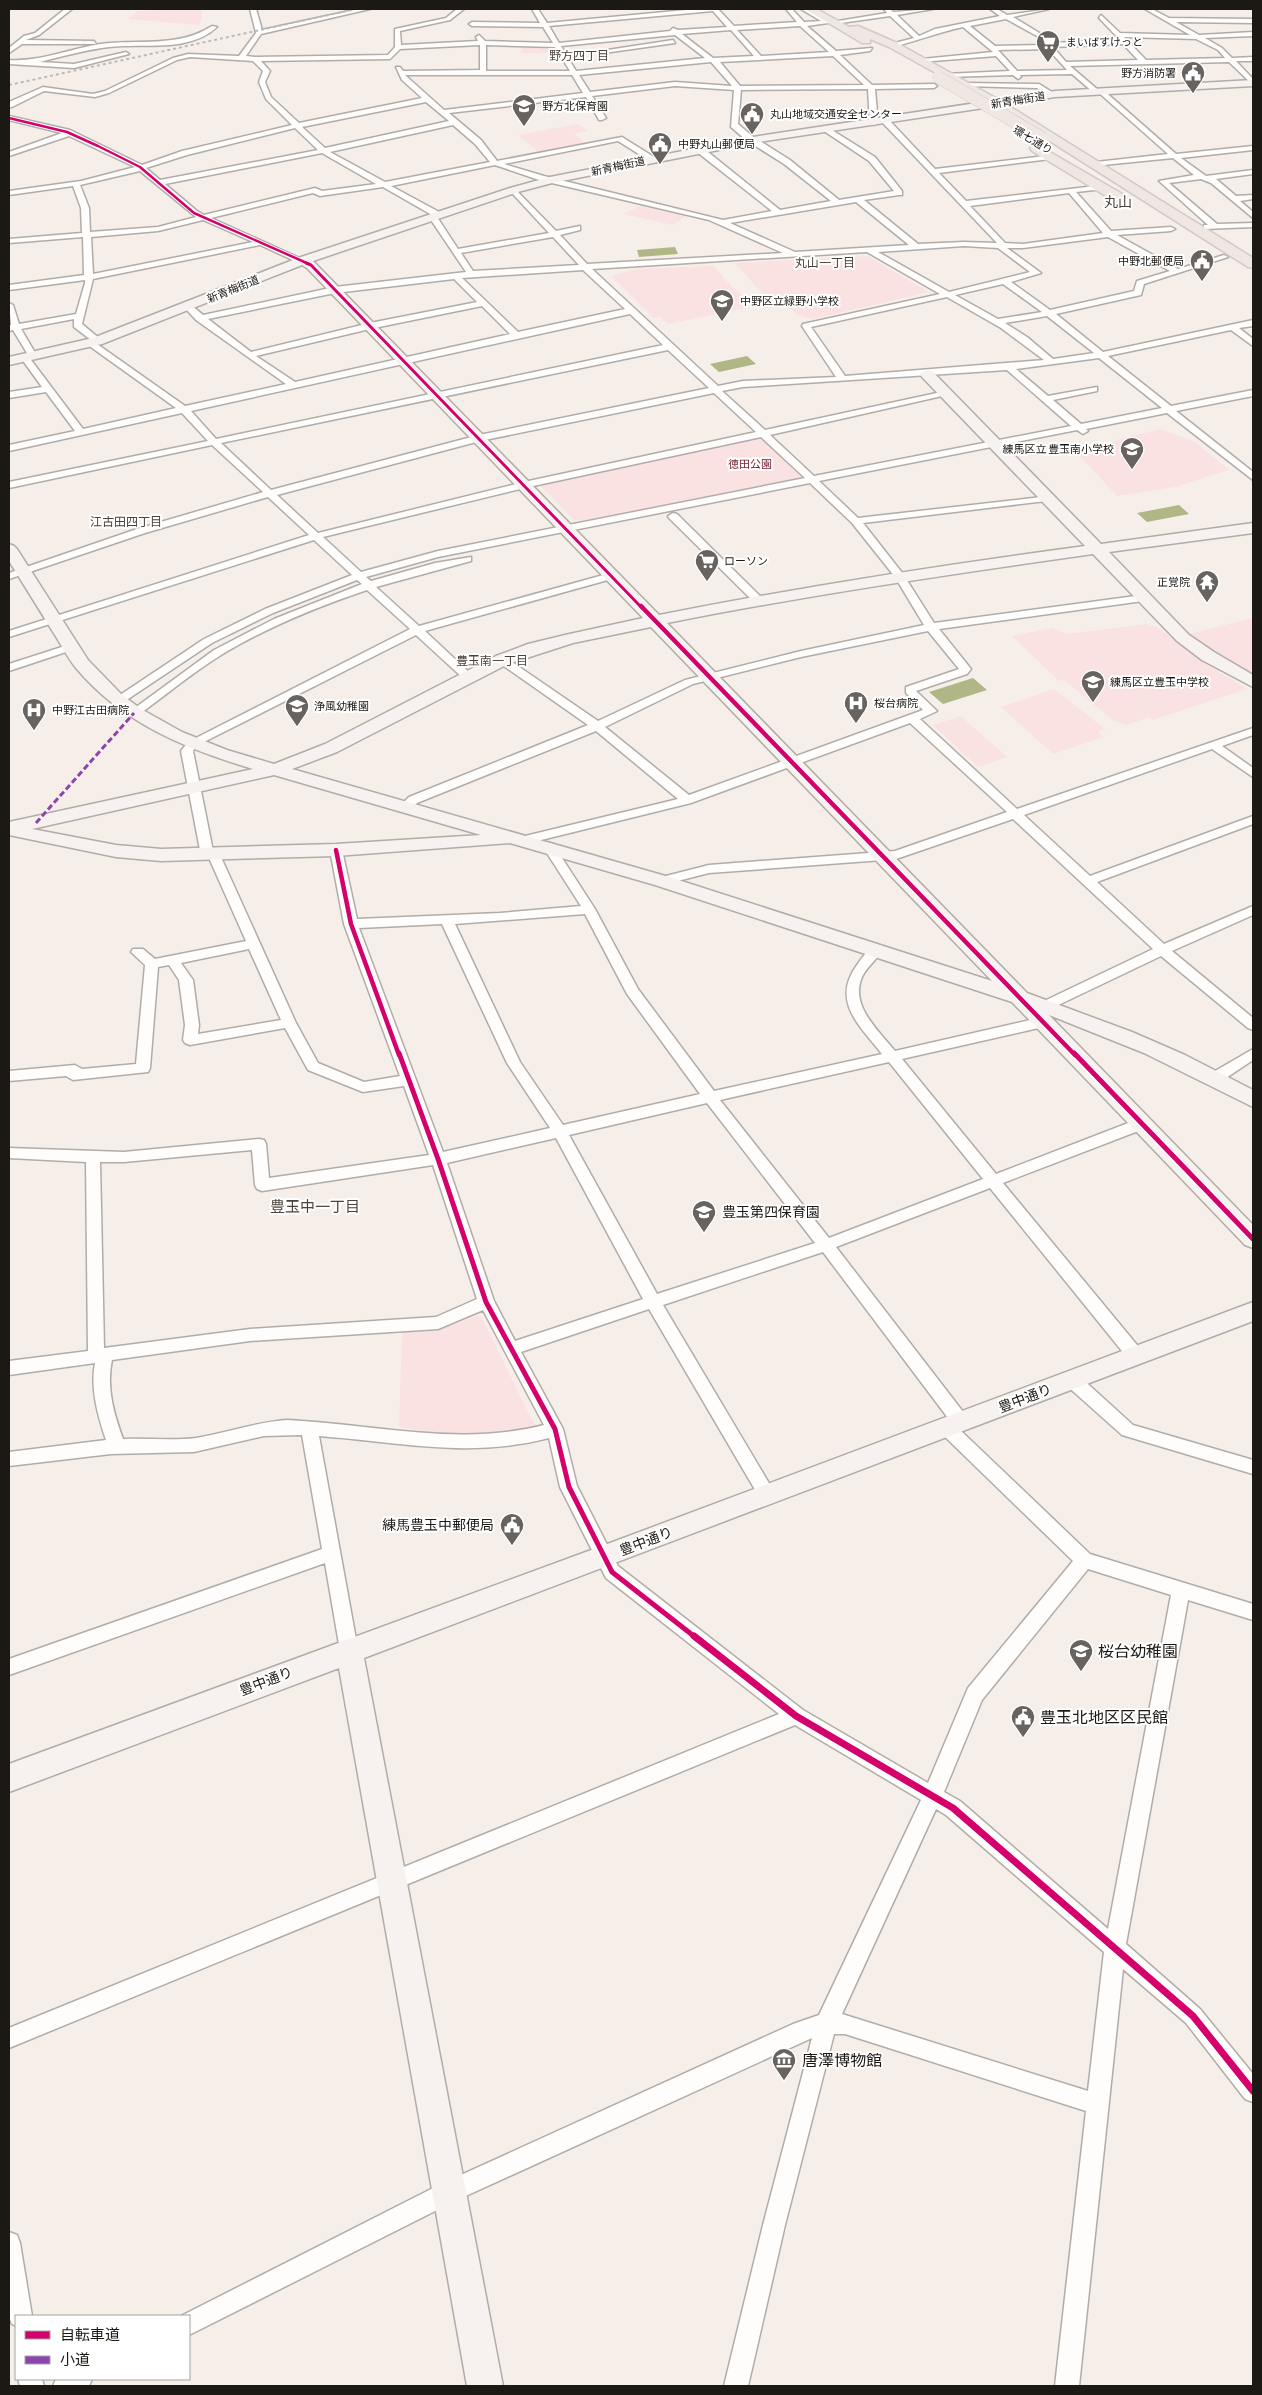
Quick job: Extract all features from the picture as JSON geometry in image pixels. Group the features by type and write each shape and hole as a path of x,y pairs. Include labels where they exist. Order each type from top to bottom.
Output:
{"main road":[{"name":"環七通り","path":"810,9 839,22"},
{"name":"環七通り","path":"820,9 839,22 1253,265"},
{"path":"839,22 893,45 922,61 937,79 970,108 1132,206"},
{"path":"839,22 870,48 882,55"},
{"path":"912,73 966,85 1096,164 1253,265"},
{"name":"環七通り","path":"1039,140 1253,276"},
{"path":"1147,215 1221,255"}],"street":[{"path":"9,51 26,37 38,34 69,9"},
{"path":"253,9 259,33"},
{"path":"241,58 259,33 367,9"},
{"path":"535,9 562,56 602,118"},
{"path":"640,9 658,21"},
{"path":"472,24 544,25 715,9 760,59"},
{"path":"789,9 803,26 871,87 879,122 933,171 1003,246 1003,249 1037,273 806,326 822,352 843,379"},
{"path":"804,9 825,20 839,22"},
{"path":"398,47 483,44 556,45 676,32 803,26 839,22 889,11 930,9"},
{"path":"993,9 1009,16 1039,35 1064,64 1175,157 1234,199 1253,216"},
{"path":"893,45 919,39 937,30 1046,9"},
{"path":"1148,9 1220,49 1253,83"},
{"path":"889,11 910,34 919,39"},
{"path":"390,57 398,47 397,30 448,19 458,12 472,24 483,44 483,72"},
{"path":"1232,13 1249,21 1253,26"},
{"path":"1101,18 1144,62"},
{"path":"1167,20 1249,21"},
{"path":"965,25 995,51 1026,86"},
{"path":"667,26 713,60 738,88 734,125 753,141 787,162 837,202"},
{"path":"21,42 84,42 110,45 160,44 206,34 214,27"},
{"path":"1118,35 1197,36 1253,34"},
{"path":"1160,36 1166,44"},
{"path":"600,51 688,40"},
{"path":"922,61 995,51 1126,42"},
{"path":"9,62 74,66 126,54 110,45 27,63"},
{"path":"401,73 573,73 713,60 836,54 870,48"},
{"path":"1172,51 1180,61"},
{"path":"562,56 572,55"},
{"path":"9,105 43,89 93,96 126,84 183,56 256,59 390,57"},
{"path":"390,57 404,78 478,142 495,163 546,179 723,222 794,255"},
{"path":"256,59 267,71 262,82 268,98 323,151 435,216 471,274"},
{"path":"1064,64 1253,59"},
{"path":"647,67 675,84"},
{"path":"443,112 675,84 738,88 871,87 937,79 1015,73 1074,72"},
{"name":"新青梅街道","path":"9,361 94,342 302,261 546,179 753,141 1051,94 1253,83"},
{"path":"966,85 1039,86 1051,94"},
{"path":"9,194 76,184 185,153 428,99"},
{"path":"9,118 69,133 140,167 202,218 311,264 1020,998 1044,1014 1141,1124 1253,1239"},
{"path":"159,183 323,151 455,122"},
{"path":"723,222 899,193 872,159 827,129"},
{"path":"9,154 69,133"},
{"path":"9,240 158,229 280,197 315,190 320,194 383,185 619,139 653,159"},
{"path":"1096,164 1253,148"},
{"path":"700,150 778,212"},
{"path":"933,171 1050,157"},
{"path":"1216,227 1164,182 1253,172"},
{"path":"76,184 83,199 89,277 77,325 94,342 186,411 214,442 468,677"},
{"path":"964,204 1101,187"},
{"path":"9,829 135,854 210,855 521,839 687,800 931,711 910,689 963,672 965,669 931,627 899,576 856,521 630,311 585,267 514,190"},
{"path":"1071,192 1109,234 1176,271"},
{"path":"1234,199 1253,197"},
{"path":"858,199 916,247"},
{"path":"1198,228 1253,225"},
{"path":"456,252 577,228"},
{"path":"200,318 335,290 471,274 964,244 1003,246 1061,242 1132,231 1171,229"},
{"path":"9,288 89,277 260,243"},
{"path":"869,250 998,322 1024,339 1052,362"},
{"path":"998,322 1049,313 1138,293 1140,283 1221,255"},
{"path":"456,276 516,335"},
{"path":"1004,280 1049,313 1252,475"},
{"path":"249,354 370,326 483,303"},
{"path":"9,305 13,328 47,390 81,433"},
{"path":"188,307 200,318 294,385"},
{"path":"9,448 186,411 402,360 630,311"},
{"path":"13,328 79,316"},
{"path":"16,575 141,531 271,493 479,438 743,384 926,374 1052,362 1100,355 1253,323"},
{"path":"1232,327 1253,343"},
{"path":"9,485 668,347"},
{"path":"1009,367 1082,431"},
{"path":"926,374 1143,598 1195,648 1253,682"},
{"path":"1045,398 1094,389"},
{"path":"9,396 47,390"},
{"path":"134,713 216,654 251,634 291,614 367,585 569,532 1172,413 1253,393"},
{"path":"9,634 316,536 524,485 946,394"},
{"path":"1172,413 1253,401"},
{"path":"118,701 208,640 269,611 358,576 438,554 673,516 816,483"},
{"path":"856,521 1046,498"},
{"path":"673,516 758,600"},
{"path":"9,829 276,770 340,744 502,660 534,648 571,638 758,600 899,576 1253,528"},
{"path":"9,549 16,575 52,619 93,677 118,701 134,713 192,744 662,881 1020,998"},
{"path":"408,1080 364,1087 313,1066 290,1023 210,855 187,750 192,744 417,630 611,576"},
{"path":"406,806 412,800 597,726 689,682 801,654 931,627 1143,598"},
{"path":"9,668 71,647"},
{"path":"502,660 597,726 687,800"},
{"path":"912,718 1162,950 1253,1025"},
{"path":"662,881 710,869 885,858 1253,731"},
{"path":"1214,745 1253,773"},
{"path":"1088,881 1253,820"},
{"path":"549,847 589,909 632,991 710,1098 826,1245 954,1425 1084,1560 1253,1612"},
{"path":"336,850 351,924 438,1159 486,1302 554,1429 569,1487 612,1572 796,1716 953,1808 1194,2016 1253,2091"},
{"path":"351,924 446,918 538,916 589,909"},
{"path":"9,1153 93,1158 259,1144 262,1185 438,1159 891,1057 1044,1014 1162,950 1253,910"},
{"path":"446,918 514,1063 560,1132 653,1302 767,1495"},
{"path":"152,964 253,944"},
{"path":"876,950 856,972 851,988 854,1007 891,1057 1136,1356"},
{"path":"138,952 152,964"},
{"path":"172,960 186,980 192,1025 190,1040 290,1023"},
{"path":"9,1076 75,1070 73,1075 143,1068 152,964"},
{"path":"1044,1014 1118,1033 1214,1078 1253,1099"},
{"path":"1214,1078 1253,1054"},
{"path":"510,1349 826,1245 1141,1124"},
{"path":"93,1158 101,1395 117,1447"},
{"path":"9,1368 250,1335 438,1323 486,1302"},
{"name":"豊中通り","path":"9,1778 603,1557 1253,1311"},
{"path":"1072,1380 1128,1430 1253,1466"},
{"path":"9,1459 117,1447 191,1445 285,1427 470,1444 532,1437 554,1429"},
{"path":"309,1428 485,2386"},
{"path":"9,1667 332,1553"},
{"path":"736,2386 774,2225 826,2024 932,1797 975,1694 1084,1560"},
{"path":"1067,2386 1115,1946 1181,1591"},
{"path":"9,2038 392,1883 796,1716"},
{"path":"190,2323 449,2192 800,2030 826,2024 845,2024 1098,2104"},
{"path":"9,2243 20,2315"},
{"path":"65,2386 78,2380"}],"green space":[{"path":"202,9 202,20 198,25 127,19 138,11"},
{"path":"523,46 556,47 559,53 521,53"},
{"path":"578,124 587,131 574,134 586,144 540,153 518,135"},
{"path":"640,206 686,216 673,225 623,214"},
{"path":"867,256 929,292 812,319 800,316 776,298 763,294 735,263"},
{"path":"714,266 730,285 755,306 668,324 660,317 654,318 611,276 636,269"},
{"path":"1160,429 1195,442 1229,470 1175,487 1117,496 1078,454 1095,451 1094,446"},
{"name":"徳田公園","path":"757,438 762,439 801,477 799,479 580,521 573,519 542,487 545,483"},
{"path":"1253,618 1253,675 1208,649 1189,634"},
{"path":"1147,624 1159,628 1204,663 1247,689 1153,720 1149,717 1127,725 1114,721 1064,680 1059,681 1012,636 1052,628 1066,634"},
{"path":"1054,689 1105,729 1098,731 1104,737 1053,754 1001,707"},
{"path":"961,716 1007,757 978,767 933,725"},
{"path":"477,1316 482,1318 535,1426 500,1434 483,1435 451,1434 399,1427 402,1332 436,1331"}],"shaded area":[{"path":"675,247 678,254 639,257 637,250"},
{"path":"747,356 756,364 719,372 710,364"},
{"path":"1179,505 1189,514 1147,522 1137,513"},
{"path":"973,678 987,690 943,704 929,692"}],"railway":[{"path":"9,85 356,9"}],"marked path":[{"path":"36,823 134,713"}],"cycle path":[{"path":"9,118 67,132 98,146 140,167 194,213 311,265 1253,1239"},
{"path":"336,850 351,924 438,1159 486,1302 555,1429 569,1487 612,1572 796,1716 953,1808 1193,2016 1253,2091"}],"place":[{"name":"まいばすけっと","path":"1048,63"},
{"name":"野方消防署","path":"1193,94"},
{"name":"野方北保育園","path":"524,127"},
{"name":"丸山地域交通安全センター","path":"752,135"},
{"name":"中野丸山郵便局","path":"660,165"},
{"name":"中野北郵便局","path":"1202,282"},
{"name":"中野区立緑野小学校","path":"722,322"},
{"name":"練馬区立 豊玉南小学校","path":"1132,470"},
{"name":"ローソン","path":"707,582"},
{"name":"正覚院","path":"1207,603"},
{"name":"練馬区立豊玉中学校","path":"1093,703"},
{"name":"桜台病院","path":"856,724"},
{"name":"浄風幼稚園","path":"297,727"},
{"name":"中野江古田病院","path":"34,731"},
{"name":"豊玉第四保育園","path":"704,1233"},
{"name":"練馬豊玉中郵便局","path":"512,1546"},
{"name":"桜台幼稚園","path":"1081,1672"},
{"name":"豊玉北地区区民館","path":"1023,1738"},
{"name":"唐澤博物館","path":"784,2081"}],"district":[{"name":"野方四丁目","path":"579,56"},
{"name":"丸山","path":"1118,202"},
{"name":"丸山一丁目","path":"825,263"},
{"name":"江古田四丁目","path":"126,522"},
{"name":"豊玉南一丁目","path":"492,661"},
{"name":"豊玉中一丁目","path":"315,1207"}]}
